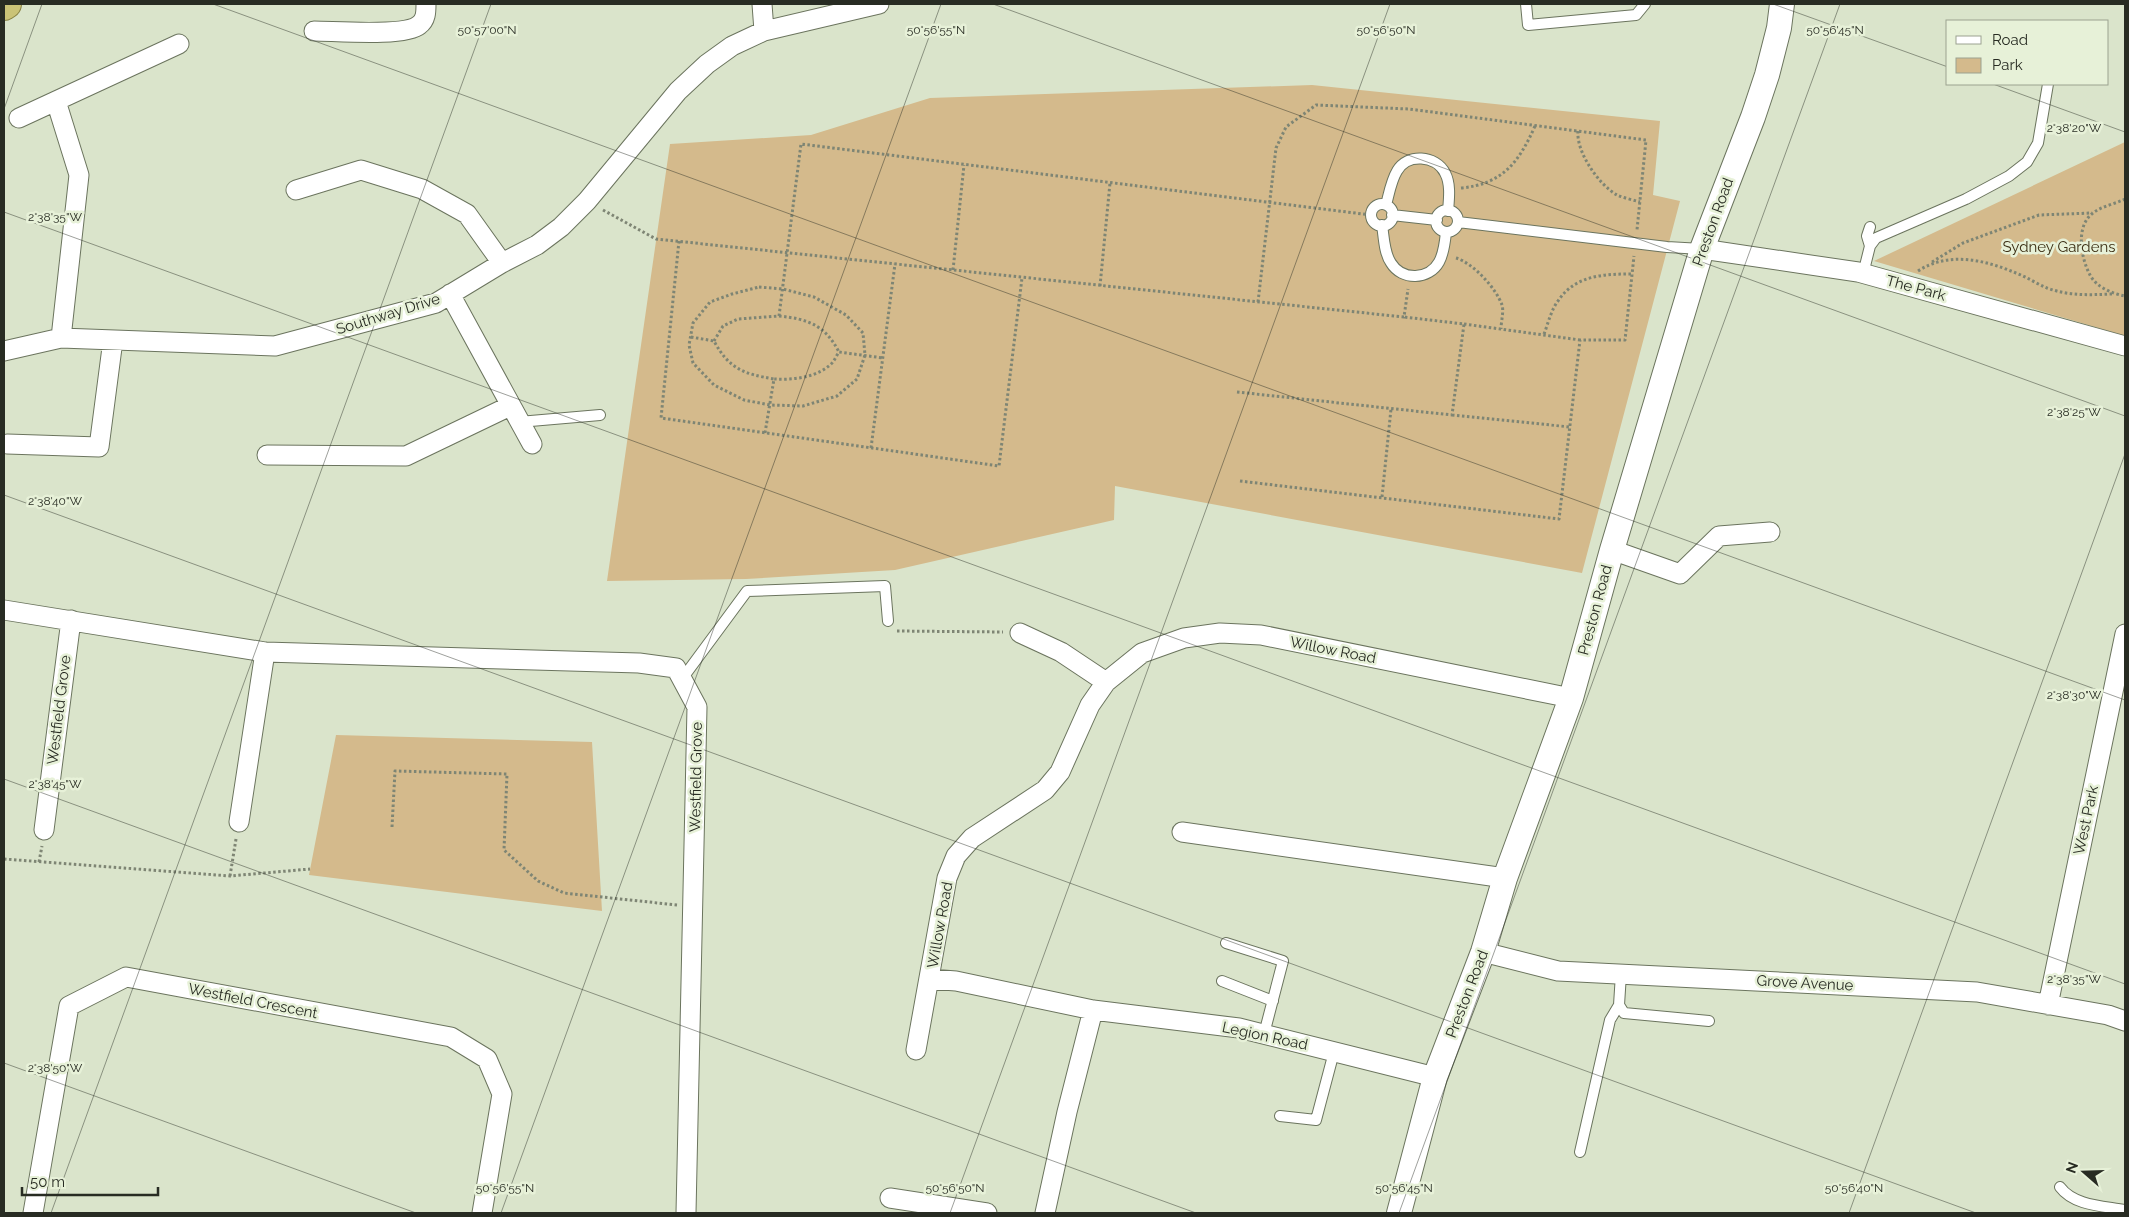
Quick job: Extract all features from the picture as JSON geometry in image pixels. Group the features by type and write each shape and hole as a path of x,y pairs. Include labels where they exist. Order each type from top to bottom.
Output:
{"street":[{"path":"314,31 403,32 419,26 426,16 426,4"},
{"path":"762,4 764,31"},
{"name":"Southway Drive","path":"4,351 60,338 275,346 436,303 502,263 537,245 561,227 587,201 678,91 707,64 732,46 764,31 879,4"},
{"name":"Preston Road","path":"1399,1213 1436,1077 1483,952 1505,878 1571,698 1612,550 1702,249 1753,117 1767,75 1779,28 1782,4"},
{"path":"19,118 179,44"},
{"path":"56,101 79,175 60,338"},
{"path":"296,190 361,170 422,188 467,214 502,263"},
{"name":"The Park","path":"1702,249 1862,274 2125,346"},
{"path":"450,294 532,444"},
{"path":"7,444 99,447 112,340"},
{"path":"267,455 406,456 514,414"},
{"path":"1612,550 1680,574 1719,536 1770,532"},
{"name":"Westfield Grove","path":"4,610 264,652 639,663 676,668 697,707 686,1213"},
{"name":"Westfield Grove","path":"44,830 71,620"},
{"path":"1020,633 1061,652 1106,682"},
{"name":"Willow Road","path":"916,1050 947,878 956,856 972,838 1045,790 1060,772 1090,705 1106,682 1142,653 1184,638 1220,633 1260,635 1571,698"},
{"name":"West Park","path":"2048,1005 2125,634"},
{"path":"239,822 264,652"},
{"path":"1182,832 1505,878"},
{"name":"Grove Avenue","path":"1483,952 1558,971 1977,992 2108,1015 2125,1021"},
{"name":"Westfield Crescent","path":"33,1213 69,1006 126,977 451,1037 487,1059 502,1094 482,1213"},
{"name":"Legion Road","path":"930,979 956,981 1093,1010 1239,1028 1436,1077"},
{"path":"1045,1213 1067,1112 1093,1010"},
{"path":"890,1198 987,1213"}],"lane":[{"path":"1526,4 1528,25 1636,15 1645,4"},
{"path":"1862,274 1870,246 1876,238 1966,199 2009,176 2027,162 2038,143 2048,85"},
{"path":"1386,205 1397,171 1404,164 1422,158 1439,165 1445,172 1449,190 1448,211"},
{"path":"1386,205 1391,210 1392,215 1389,223 1376,224 1371,215 1376,206 1386,205"},
{"path":"1448,211 1455,214 1458,222 1454,230 1446,232 1439,228 1437,220 1441,213 1448,211"},
{"path":"1392,215 1437,220"},
{"path":"1458,222 1636,244 1702,249"},
{"path":"1382,225 1387,255 1391,264 1397,270 1410,276 1424,275 1432,270 1442,255 1446,232"},
{"path":"1870,227 1867,236 1870,246"},
{"path":"514,414 600,415"},
{"path":"682,679 747,590 885,586 888,621"},
{"path":"1226,943 1283,961 1264,1034"},
{"path":"1580,1152 1610,1020 1619,1005 1621,974"},
{"path":"1222,981 1273,1001"},
{"path":"1619,1005 1624,1013 1710,1021"},
{"path":"1280,1116 1316,1120 1334,1052"},
{"path":"2060,1188 2065,1194 2075,1200 2125,1210"}],"path":[{"path":"1449,190 1479,187 1503,175 1525,148 1535,126"},
{"path":"1578,131 1577,140 1593,174 1617,195 1640,202"},
{"path":"779,316 801,144 1371,215"},
{"path":"953,270 964,164"},
{"path":"1100,286 1110,183"},
{"path":"1898,283 1963,243 2039,215 2092,213 2125,199"},
{"path":"587,201 656,239 1250,302 1279,303 1501,328 1580,340 1624,340 1636,244"},
{"path":"2092,213 2083,228 2080,248 2090,276 2112,294"},
{"path":"679,241 661,418 999,466 1022,278"},
{"path":"1442,255 1464,260 1487,280 1503,306 1501,328"},
{"path":"1930,263 1955,259 1982,261 2017,273 2048,288 2074,295 2112,294 2125,296"},
{"path":"871,448 895,264"},
{"path":"1544,334 1557,301 1578,281 1605,274 1632,274"},
{"path":"1404,317 1410,276"},
{"path":"759,287 783,289 814,297 846,316 863,333 865,355 857,379 837,396 803,406 770,405 744,400 714,385 693,363 689,345 691,337 693,324 710,302 759,287"},
{"path":"714,341 723,326 738,319 779,316 802,318 819,327 832,338 839,352"},
{"path":"1452,415 1464,324"},
{"path":"691,337 714,341"},
{"path":"1240,480 1559,519 1580,340"},
{"path":"714,341 723,358 749,374 774,379 789,380 811,376 831,365 839,352"},
{"path":"839,352 883,358"},
{"path":"765,433 774,379"},
{"path":"1237,392 1570,427"},
{"path":"1382,498 1392,409"},
{"path":"888,621 889,631 1020,633"},
{"path":"392,828 395,771 506,774 504,850 538,880 564,893 692,906"},
{"path":"230,876 239,822"},
{"path":"4,859 230,876 310,869"}],"green space":[{"path":"1312,85 1660,121 1653,195 1680,201 1582,573 1115,486 1114,520 895,570 746,579 607,581 670,144 811,135 930,98"},
{"name":"Sydney Gardens","path":"2125,142 2125,336 1874,261"},
{"path":"336,735 592,742 602,911 309,875"}]}
